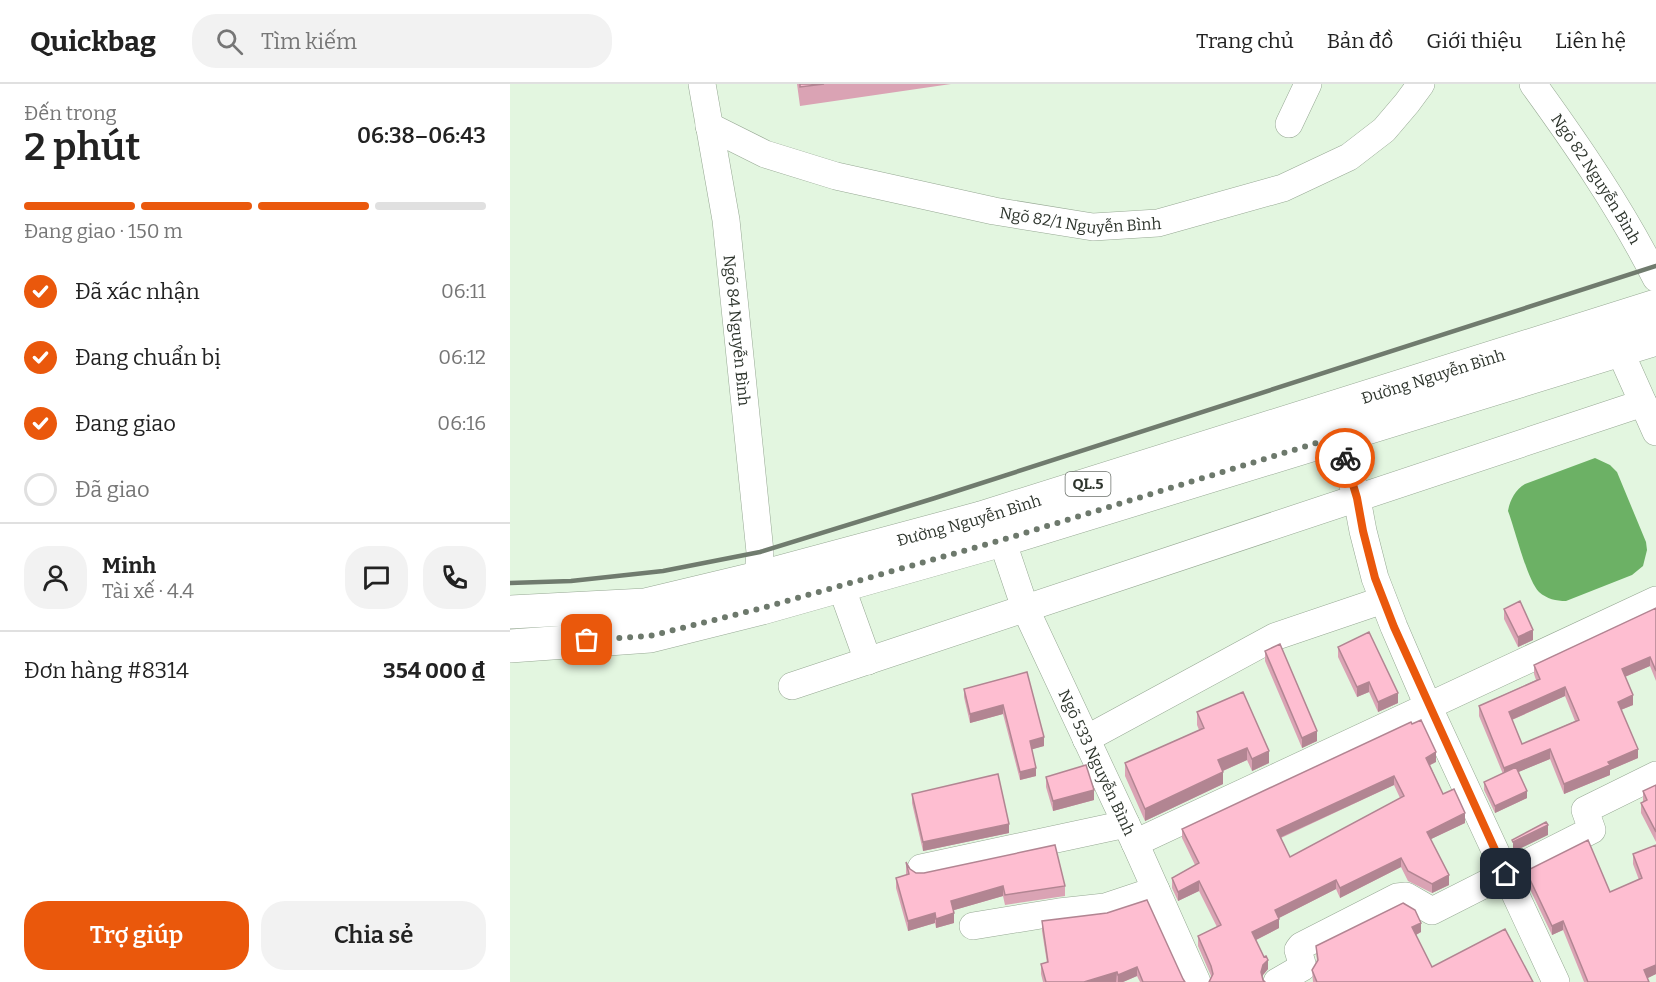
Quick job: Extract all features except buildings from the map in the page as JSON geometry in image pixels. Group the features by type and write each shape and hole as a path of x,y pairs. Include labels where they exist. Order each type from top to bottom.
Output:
{"highway":[{"name":"Đường Nguyễn Bình","path":"510,612 645,605 758,578 981,518 1656,306"},
{"name":"Đường Nguyễn Bình","path":"510,646 650,636 762,608 1002,540 1656,339"}],"street":[{"name":"Ngõ 84 Nguyễn Bình","path":"702,84 727,232 760,552 758,578"},
{"path":"1289,123 1308,84"},
{"name":"Ngõ 82/1 Nguyễn Bình","path":"709,126 765,153 836,176 994,211 1093,227 1158,223 1283,188 1349,157 1384,130 1421,84"},
{"name":"Ngõ 82 Nguyễn Bình","path":"1533,84 1581,151 1656,278"},
{"path":"1620,349 1656,432"},
{"path":"792,686 1643,403"},
{"path":"1339,436 1357,498 1375,578 1383,600 1428,706 1556,982"},
{"name":"Ngõ 533 Nguyễn Bình","path":"1002,540 1025,608 1131,833 1197,982"},
{"path":"841,586 868,661"},
{"path":"1086,739 1274,637 1383,600"},
{"path":"921,868 1131,833 1428,706 1656,600"},
{"path":"1277,982 1303,967 1298,950 1301,946 1397,897 1406,896 1432,911 1592,830 1585,810 1656,775"},
{"path":"972,926 1105,907 1156,890"}],"shaded area":[{"path":"1595,458 1610,465 1617,472 1646,542 1647,550 1643,566 1632,575 1566,601 1559,601 1539,592 1530,577 1508,511 1510,503 1521,486"}],"railway":[{"path":"510,583 571,581 663,571 760,552 1656,266"}],"way so far":[{"path":"587,640 650,636 762,608 1002,540 1339,436 1345,458"}],"route":[{"path":"1345,458 1357,498 1375,578 1428,706 1506,874"}]}
